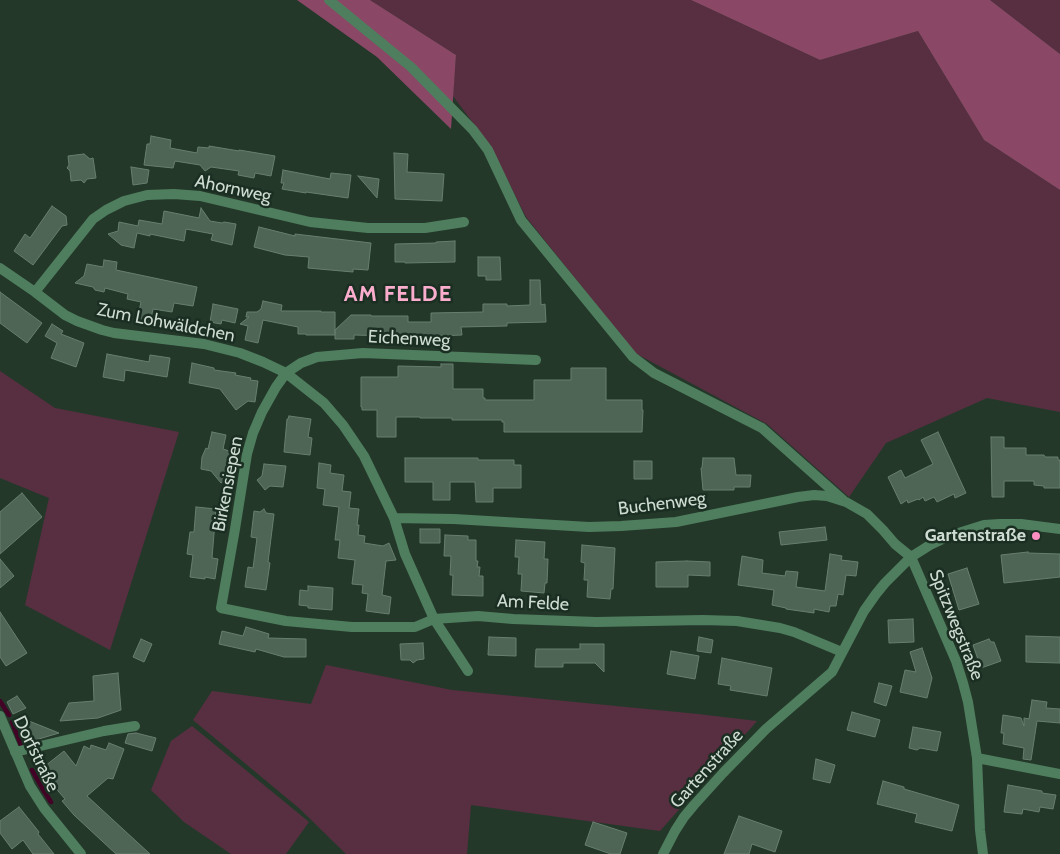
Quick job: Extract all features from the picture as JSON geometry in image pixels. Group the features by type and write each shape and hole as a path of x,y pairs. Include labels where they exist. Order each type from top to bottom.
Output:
{"street":[{"path":"329,0 411,67 472,130 488,150 521,220 633,358 654,373 762,428 846,502"},
{"name":"Ahornweg","path":"34,292 93,219 124,201 147,195 174,194 200,196 310,222 368,228 425,228 464,222"},
{"name":"Zum Lohwäldchen","path":"0,268 77,322 130,336 184,341 220,347 255,359 286,373 324,404 354,439 364,456 394,518 405,554 434,619 468,671"},
{"name":"Eichenweg","path":"286,373 317,357 363,352 536,360"},
{"name":"Birkensiepen","path":"221,608 246,454 262,412 286,373"},
{"name":"Buchenweg","path":"394,518 454,519 588,527 621,526 676,522 814,495 827,496 846,502 867,514 894,544 911,557"},
{"name":"Gartenstraße","path":"663,854 675,831 694,805 723,773 766,729 832,672 864,611 885,583 911,557 949,536 984,526 1022,524 1060,529"},
{"name":"Spitzwegstraße","path":"911,557 956,661 968,702 977,758 980,830 984,854"},
{"name":"Am Felde","path":"221,608 286,621 352,627 415,627 434,619 478,616 596,622 737,621 794,632 842,652"},
{"name":"Dorfstraße","path":"0,716 30,786 44,808 81,854"},
{"path":"15,752 104,731 135,726"},
{"path":"977,758 1060,774"}],"shaded area":[{"path":"297,0 370,0 456,55 451,129 377,57"},
{"path":"370,0 691,0 820,60 918,31 984,140 1060,190 1060,412 987,398 886,443 849,497 767,424 635,353 526,217 491,147 453,96 456,55"},
{"path":"691,0 990,0 1060,54 1060,190 984,140 918,31 820,60"},
{"path":"990,0 1060,0 1060,54"},
{"path":"0,371 55,408 179,432 110,650 25,605 49,498 0,478"},
{"path":"326,665 452,690 757,721 660,831 471,805 467,854 346,854 300,809 193,720 212,691 311,704"},
{"path":"192,726 309,822 286,854 231,854 184,822 151,790 171,741"}],"building":[{"path":"151,136 171,140 170,148 197,153 198,147 209,148 209,146 275,156 271,176 255,173 254,178 238,175 239,171 211,167 205,171 200,165 175,161 173,168 144,165 147,144 150,144"},
{"path":"394,153 408,154 407,172 444,174 442,201 395,199"},
{"path":"84,154 90,159 93,158 96,178 87,179 84,183 81,180 71,181 70,171 67,168 69,165 68,156"},
{"path":"131,167 149,170 147,183 133,185"},
{"path":"283,170 330,179 331,173 351,175 348,198 282,189 284,183 281,183"},
{"path":"358,176 379,179 377,198"},
{"path":"52,206 66,216 67,225 62,226 33,265 14,251 25,234 30,238"},
{"path":"201,208 210,221 236,224 232,245 211,240 213,234 186,229 184,241 137,233 134,248 121,245 108,234 118,231 119,222 138,226 139,220 162,224 164,211 199,218"},
{"path":"259,227 295,236 295,234 371,243 368,270 353,269 353,272 308,268 309,257 285,255 254,247"},
{"path":"455,241 455,262 395,262 395,244"},
{"path":"478,257 500,257 501,280 486,280 486,276 478,276"},
{"path":"104,260 117,262 116,270 197,287 193,306 174,303 172,312 153,309 150,323 137,321 141,302 127,299 128,294 105,288 104,292 95,290 93,287 75,283 84,276 87,264 103,267"},
{"path":"530,280 540,280 541,305 545,304 546,322 507,323 507,326 461,327 462,335 387,338 387,336 354,335 354,339 335,339 335,330 351,315 408,316 408,322 431,322 431,313 483,312 483,304 530,305"},
{"path":"0,292 42,323 27,343 0,323"},
{"path":"263,301 282,305 281,311 335,312 335,335 298,334 298,327 263,320 258,343 245,340 248,326 240,324 249,317 246,317 247,312 257,312 261,309"},
{"path":"213,304 238,309 235,323 222,320 221,324 210,322"},
{"path":"52,324 63,331 61,334 84,343 76,367 51,358 57,343 45,336"},
{"path":"107,354 149,362 150,355 170,358 167,377 125,370 124,381 103,377"},
{"path":"192,363 214,368 214,370 236,373 235,375 258,381 255,402 248,401 236,410 220,389 189,383"},
{"path":"441,364 453,364 453,389 483,389 483,398 485,400 534,400 534,380 571,380 571,368 606,368 606,400 642,400 642,432 504,432 504,422 502,420 396,417 396,437 377,437 377,410 362,410 361,407 361,377 398,377 398,366 441,367"},
{"path":"289,416 311,419 308,437 312,438 310,455 284,452 287,419"},
{"path":"212,432 226,435 223,449 232,452 229,471 232,475 221,483 211,471 201,469 202,457 206,448 208,449"},
{"path":"938,432 966,493 955,498 954,494 937,502 934,497 925,501 923,497 908,503 907,500 901,504 888,477 901,470 905,478 933,464 921,440"},
{"path":"991,437 1004,437 1004,448 1026,448 1026,455 1058,457 1058,460 1060,460 1060,488 1044,488 1044,486 1034,485 1034,481 1004,481 1004,497 992,497"},
{"path":"405,458 514,460 514,465 521,465 521,488 493,488 493,502 476,502 475,482 450,482 450,500 433,500 433,482 405,482"},
{"path":"703,458 734,458 736,475 751,475 750,487 734,487 734,490 703,490 701,468"},
{"path":"634,461 652,461 652,479 634,479"},
{"path":"319,463 331,465 330,473 344,475 342,491 351,492 349,508 359,509 358,535 365,536 364,543 383,546 389,543 396,560 386,561 382,595 391,597 389,614 366,611 368,594 362,593 363,585 352,584 355,560 338,558 340,540 335,540 339,507 323,505 325,489 317,488"},
{"path":"264,464 286,466 283,487 270,486 265,490 257,480 262,476"},
{"path":"22,493 42,517 0,554 0,512"},
{"path":"196,507 216,509 212,558 218,559 215,579 190,577 193,555 187,554 190,532 194,532"},
{"path":"264,509 266,513 274,514 266,590 245,587 248,567 253,568 257,538 251,537 254,511 260,512"},
{"path":"825,527 827,540 781,545 779,532"},
{"path":"420,529 440,529 440,543 420,543"},
{"path":"445,535 468,536 468,540 476,540 476,561 478,561 477,567 480,567 479,576 483,576 483,596 452,595 453,575 450,575 451,556 444,556"},
{"path":"516,540 545,542 544,559 548,559 547,583 545,583 544,593 521,591 522,574 518,574 519,557 515,557"},
{"path":"582,545 615,548 613,589 611,589 610,599 587,597 588,580 584,580 585,563 581,562"},
{"path":"1028,552 1060,554 1060,577 1004,583 1001,555"},
{"path":"830,554 842,556 841,560 858,562 856,576 846,575 843,595 838,594 836,606 830,606 829,612 814,609 814,613 772,605 774,590 738,585 742,556 763,560 762,573 785,576 786,571 798,572 796,587 825,591"},
{"path":"0,559 14,576 0,588"},
{"path":"656,562 710,562 710,576 688,575 688,587 656,587"},
{"path":"967,568 979,604 959,610 948,574"},
{"path":"308,586 333,588 332,610 308,608 308,606 299,605 300,590 308,591"},
{"path":"0,612 27,653 6,666 0,657"},
{"path":"913,619 914,642 889,643 888,620"},
{"path":"246,627 269,634 268,638 306,639 306,657 284,657 256,649 255,652 219,644 222,631 243,636"},
{"path":"1026,636 1060,637 1060,663 1026,662"},
{"path":"489,637 516,638 516,656 488,655"},
{"path":"699,637 713,640 711,653 697,651"},
{"path":"141,639 152,644 144,662 133,657"},
{"path":"989,639 991,642 994,642 1001,661 981,668 973,645"},
{"path":"423,643 424,659 413,663 410,660 401,660 400,644"},
{"path":"580,644 604,644 604,672 595,663 563,663 563,667 535,667 536,649 580,649"},
{"path":"922,648 932,678 927,698 900,692 905,670 916,672 910,652"},
{"path":"671,651 699,656 695,679 667,674"},
{"path":"722,658 772,668 767,696 730,690 731,686 718,684"},
{"path":"118,673 121,710 98,718 60,721 69,703 94,701 93,676"},
{"path":"879,683 892,686 886,706 874,702"},
{"path":"17,696 26,708 13,714 7,702"},
{"path":"1032,700 1047,702 1046,708 1060,709 1060,723 1037,721 1031,760 1023,759 1024,748 1003,744 1004,733 1001,733 1003,715 1021,718 1024,726 1024,718 1029,719"},
{"path":"852,712 880,720 875,737 847,730"},
{"path":"24,719 59,733 32,741"},
{"path":"913,727 941,732 937,751 909,748"},
{"path":"136,733 156,738 152,751 125,743 128,734"},
{"path":"109,743 124,749 113,779 108,778 87,796 150,854 116,854 74,815 62,801 65,799 40,770 64,751 76,766 84,746 90,749 91,745 106,750"},
{"path":"816,759 835,765 830,783 813,779"},
{"path":"883,781 959,805 952,831 915,822 917,814 877,804"},
{"path":"1008,785 1056,795 1053,809 1040,807 1039,812 1023,809 1022,814 1004,812"},
{"path":"19,807 54,854 33,854 23,840 12,849 0,833 0,821"},
{"path":"739,816 782,831 775,852 752,844 749,854 724,854"},
{"path":"593,822 627,833 620,854 611,854 585,845"}],"waterway":[{"path":"0,701 9,715"},
{"path":"12,722 21,745"},
{"path":"32,770 51,802"}],"place":[{"name":"Gartenstraße","path":"1036,536"}],"district":[{"name":"AM FELDE","path":"398,295"}]}
